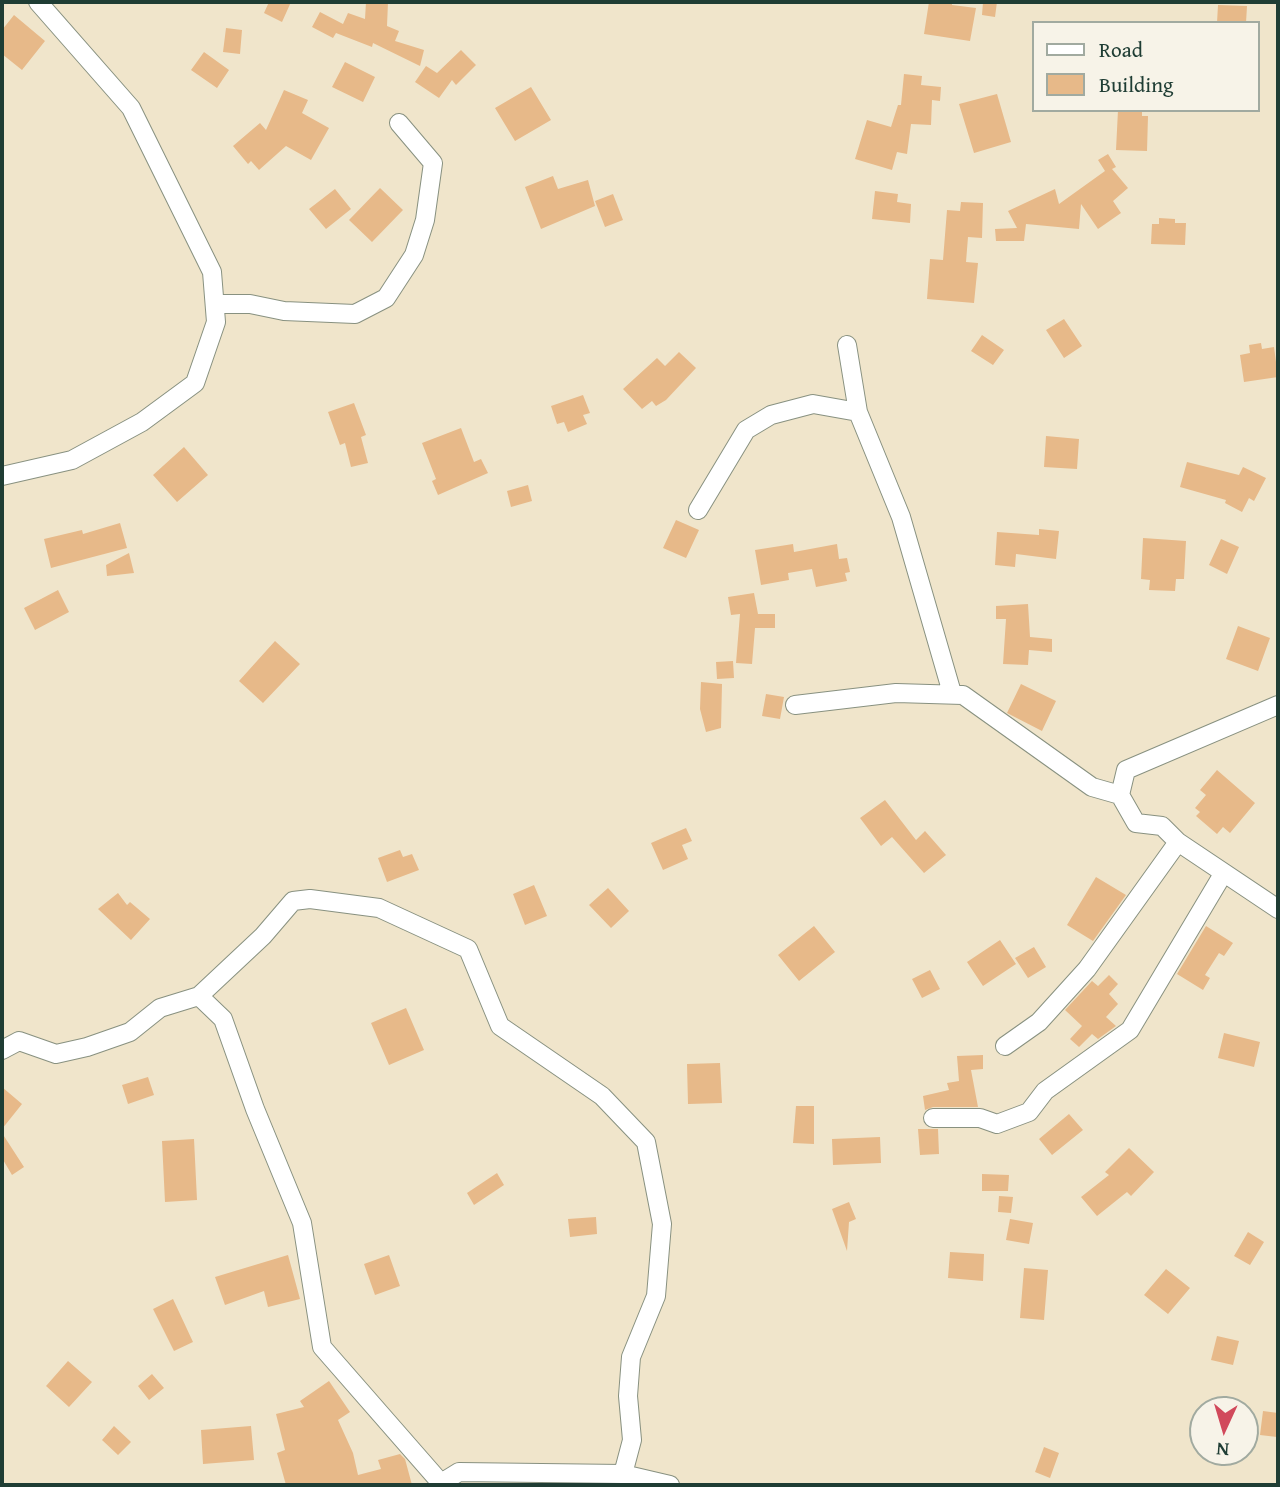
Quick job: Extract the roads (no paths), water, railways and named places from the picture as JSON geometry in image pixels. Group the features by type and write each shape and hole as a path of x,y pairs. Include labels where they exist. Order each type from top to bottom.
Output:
{"street":[{"path":"2,476 72,460 142,422 195,383 216,322 212,272 131,108 38,2"},
{"path":"215,304 250,304 284,311 355,314 386,298 414,255 425,220 433,163 398,123"},
{"path":"847,345 858,412 901,517 952,693"},
{"path":"698,510 746,430 771,415 813,404 858,412"},
{"path":"795,705 896,693 963,695 1092,787 1120,795"},
{"path":"1278,705 1126,770 1120,795 1136,823 1162,826 1178,842 1278,909"},
{"path":"1005,1046 1039,1022 1087,969 1178,842"},
{"path":"933,1118 979,1118 997,1124 1029,1112 1045,1090 1130,1030 1223,874"},
{"path":"2,1051 19,1041 56,1054 87,1047 130,1032 160,1008 199,996 263,936 293,901 310,899 379,908 468,949 500,1026 602,1096 646,1142 662,1224 656,1296 631,1357 628,1396 632,1440 623,1474"},
{"path":"199,996 223,1019 255,1109 302,1223 322,1347 439,1483 459,1472 623,1474 670,1485"}]}
